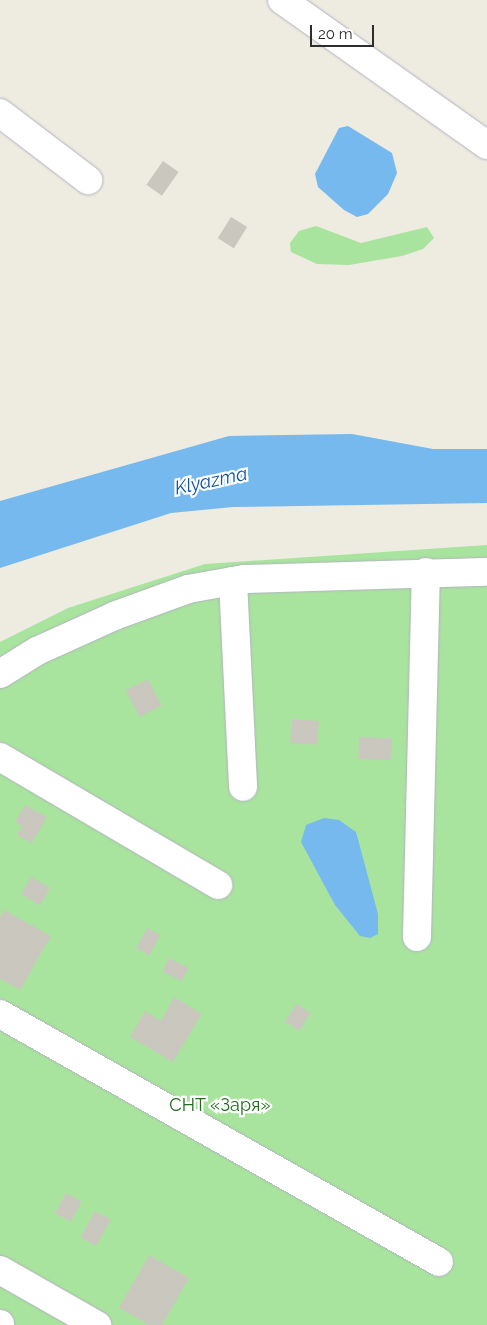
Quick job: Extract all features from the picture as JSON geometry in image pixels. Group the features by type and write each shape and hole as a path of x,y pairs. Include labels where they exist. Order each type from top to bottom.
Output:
{"street":[{"path":"282,0 487,145"},
{"path":"0,113 88,180"},
{"path":"0,674 37,651 114,616 188,589 233,581 426,572 487,572"},
{"path":"417,937 426,572"},
{"path":"233,581 243,787"},
{"path":"0,757 218,885"},
{"path":"0,1014 440,1262"},
{"path":"0,1270 97,1325"}],"green space":[{"path":"316,226 361,243 427,227 434,238 423,249 402,256 349,265 317,264 291,252 290,243 299,231"},
{"name":"СНТ «Заря»","path":"487,545 487,1325 0,1325 0,642 68,608 205,564"}],"water":[{"path":"348,126 392,153 397,173 388,194 368,214 357,217 344,210 318,187 315,174 339,128"},
{"name":"Klyazma","path":"352,434 433,449 487,449 487,503 233,507 171,513 0,568 0,501 229,436"},
{"path":"324,818 339,820 356,832 378,914 378,934 370,938 360,936 335,905 301,842 306,825"}],"building":[{"path":"163,161 179,172 162,196 146,185"},
{"path":"231,217 247,227 234,248 218,238"},
{"path":"148,679 162,706 139,717 126,690"},
{"path":"292,719 319,721 317,745 290,743"},
{"path":"359,737 392,738 391,760 358,759"},
{"path":"25,805 47,817 32,843 17,835 22,826 15,822"},
{"path":"31,877 50,888 40,905 21,894"},
{"path":"4,910 51,936 20,990 0,979 0,917"},
{"path":"147,928 160,935 149,955 136,948"},
{"path":"169,958 189,968 182,981 162,971"},
{"path":"174,997 202,1014 173,1062 130,1037 145,1011 161,1021"},
{"path":"296,1004 311,1013 300,1031 285,1022"},
{"path":"66,1193 82,1202 71,1222 55,1213"},
{"path":"95,1211 111,1220 96,1246 80,1237"},
{"path":"149,1255 189,1278 162,1325 149,1325 119,1308"}]}
